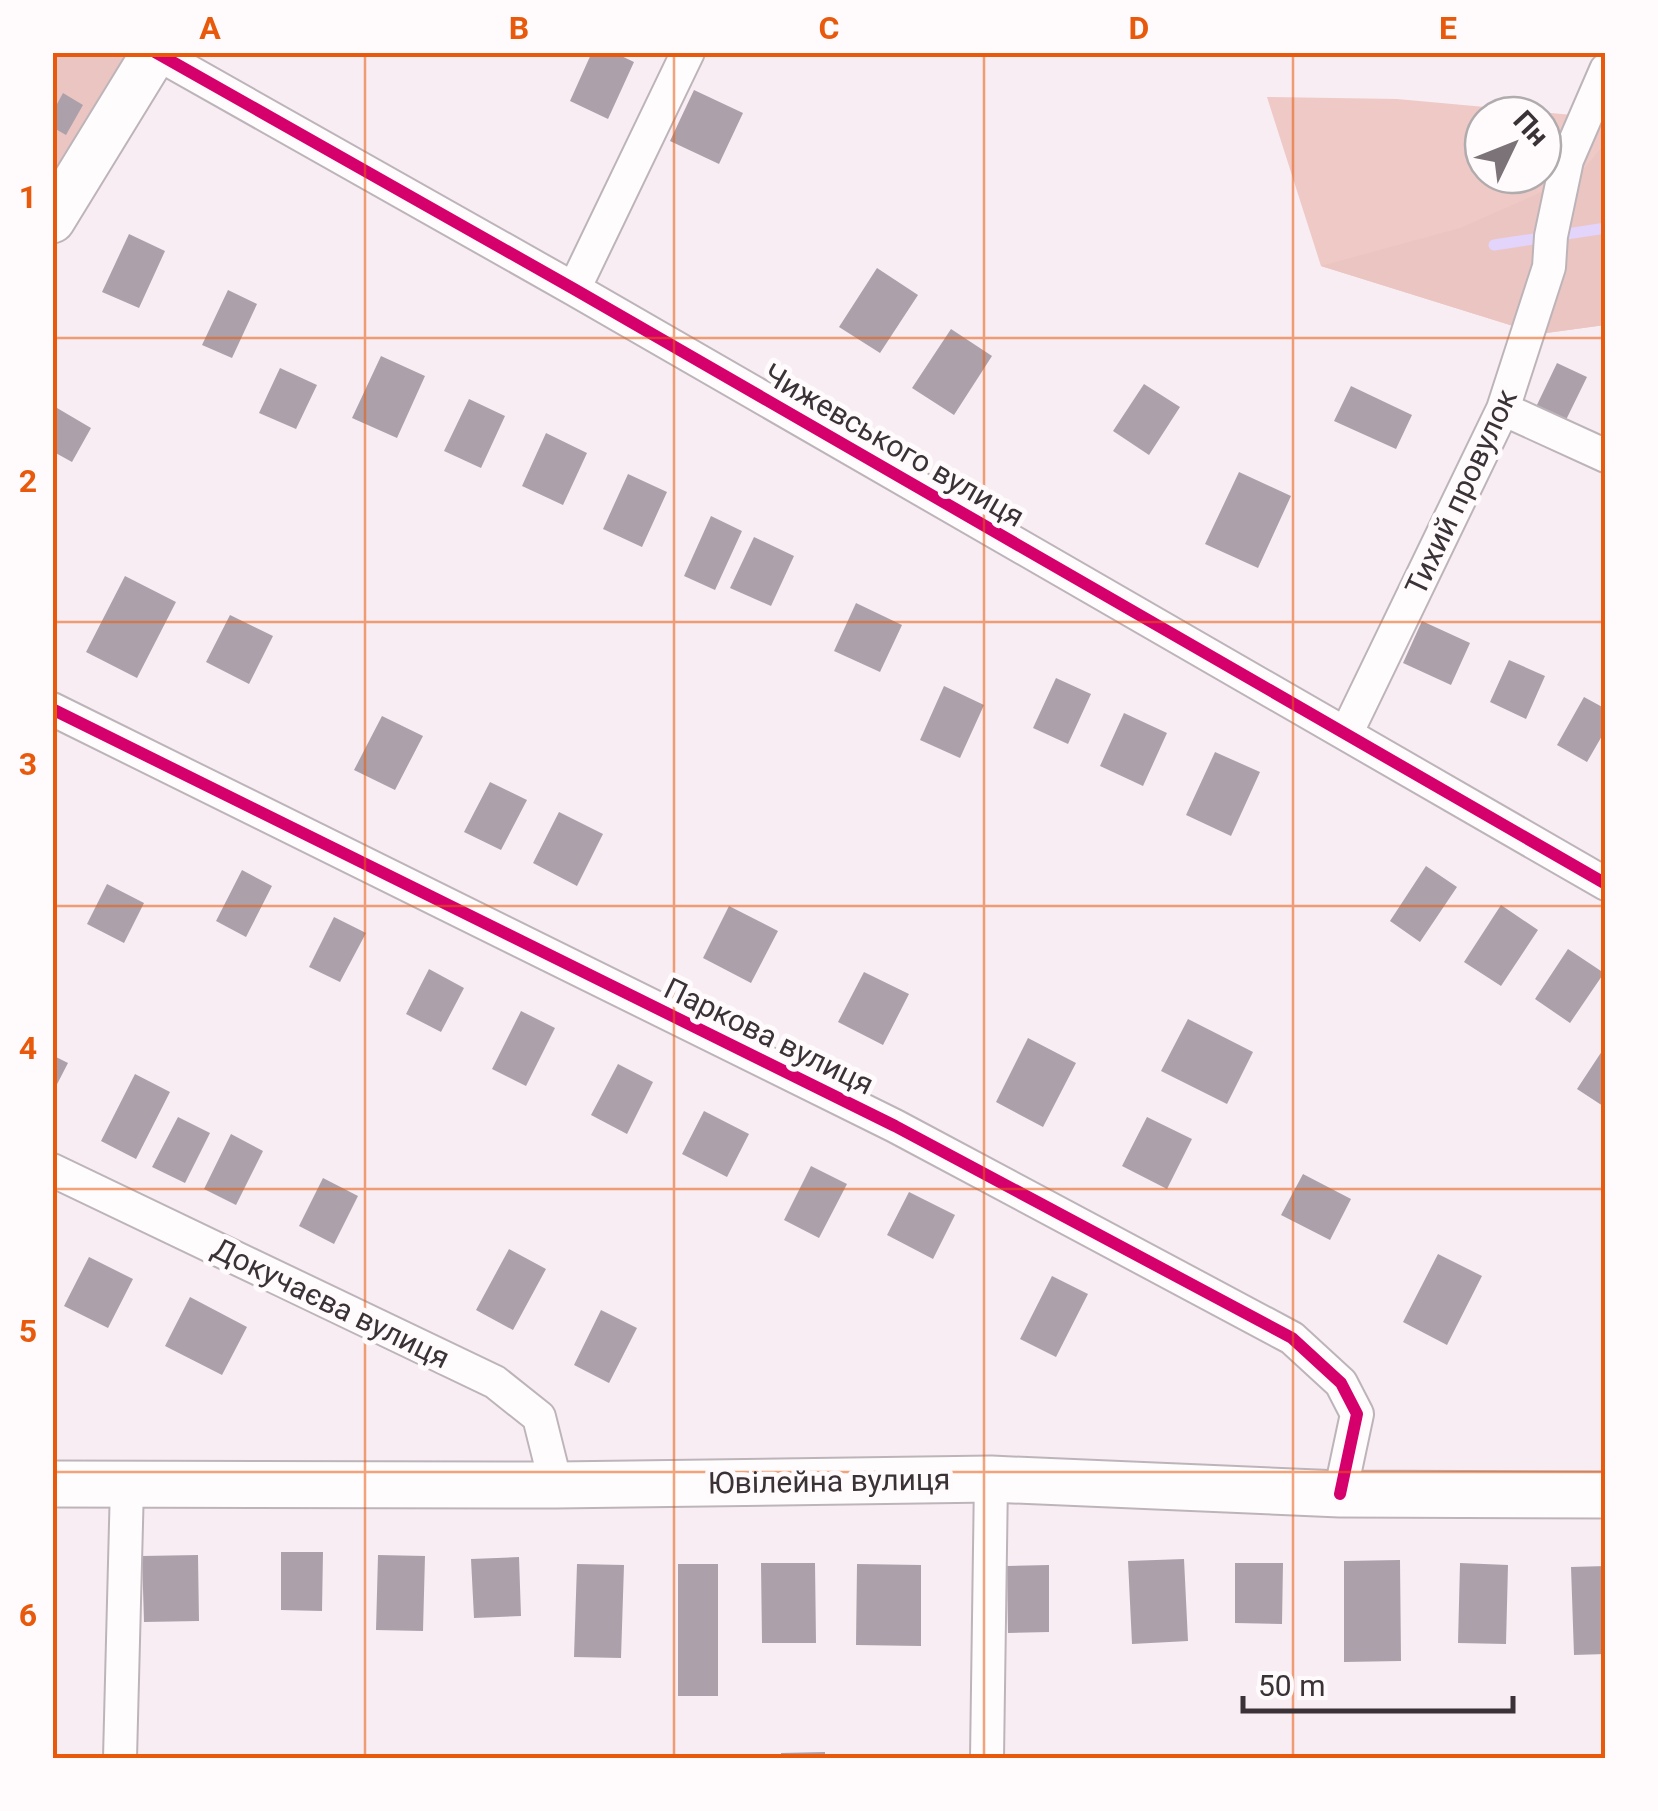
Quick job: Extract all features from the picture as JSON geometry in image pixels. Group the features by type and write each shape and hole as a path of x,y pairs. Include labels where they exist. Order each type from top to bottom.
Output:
{"street":[{"path":"574,289 688,52"},
{"path":"52,220 156,53"},
{"name":"Чижевського вулиця","path":"156,53 574,289 1606,884"},
{"name":"Тихий провулок","path":"1346,734 1503,409 1549,267 1551,236 1567,160 1606,70"},
{"path":"1503,409 1606,456"},
{"name":"Паркова вулиця","path":"52,710 894,1126 1292,1338 1342,1383 1358,1414 1340,1494"},
{"name":"Докучаєва вулиця","path":"52,1170 495,1382 539,1418 556,1485"},
{"path":"987,1758 991,1479"},
{"name":"Ювілейна вулиця","path":"52,1484 556,1485 991,1479 1340,1494 1606,1494"},
{"path":"120,1758 127,1485"}],"shaded area":[{"path":"53,53 155,53 53,220"},
{"path":"1267,97 1397,99 1463,105 1463,195 1563,195 1563,114 1605,118 1605,325 1539,334 1321,266"},
{"path":"1605,143 1605,325 1539,334 1321,266 1460,228 1535,195 1563,195 1563,183 1578,176"}],"building":[{"path":"592,52 613,52 634,62 608,119 570,101"},
{"path":"694,90 743,113 719,164 670,141"},
{"path":"63,93 83,105 66,135 52,127 52,113"},
{"path":"129,234 165,251 139,308 102,292"},
{"path":"877,268 918,295 880,353 839,327"},
{"path":"228,290 257,304 232,358 202,345"},
{"path":"951,329 992,356 954,415 912,388"},
{"path":"381,356 425,376 397,438 352,418"},
{"path":"1557,363 1587,377 1564,424 1535,409"},
{"path":"280,368 317,385 296,429 259,413"},
{"path":"1144,384 1180,407 1149,455 1113,431"},
{"path":"1351,386 1412,415 1396,449 1334,421"},
{"path":"469,399 505,416 481,468 444,451"},
{"path":"52,405 91,428 72,462 52,451"},
{"path":"546,433 587,453 563,505 522,486"},
{"path":"1239,472 1291,496 1258,568 1205,544"},
{"path":"628,474 667,492 642,547 603,529"},
{"path":"711,516 742,531 715,590 684,576"},
{"path":"754,537 794,556 771,606 730,588"},
{"path":"125,576 176,602 137,678 86,652"},
{"path":"856,603 902,625 880,672 834,651"},
{"path":"230,615 273,636 249,684 206,662"},
{"path":"1422,621 1470,643 1451,685 1403,663"},
{"path":"1509,660 1545,676 1526,719 1490,702"},
{"path":"1056,678 1091,694 1068,744 1033,728"},
{"path":"944,686 984,705 960,758 920,740"},
{"path":"1584,697 1606,709 1606,729 1587,762 1557,745"},
{"path":"1124,713 1167,733 1143,786 1100,766"},
{"path":"382,716 423,736 395,790 354,770"},
{"path":"1215,752 1260,772 1231,836 1186,815"},
{"path":"490,782 527,800 501,850 464,832"},
{"path":"559,812 603,834 577,886 533,863"},
{"path":"1426,866 1457,887 1420,942 1390,921"},
{"path":"242,870 272,886 246,937 216,921"},
{"path":"107,884 144,903 124,943 87,924"},
{"path":"1501,905 1538,930 1501,986 1464,962"},
{"path":"729,906 778,931 751,983 703,958"},
{"path":"334,917 366,933 340,982 309,967"},
{"path":"1568,949 1604,973 1570,1023 1535,999"},
{"path":"429,969 464,988 441,1032 406,1014"},
{"path":"864,972 909,994 883,1045 838,1022"},
{"path":"521,1011 555,1028 526,1086 492,1069"},
{"path":"1188,1019 1253,1052 1227,1104 1161,1071"},
{"path":"1028,1038 1076,1063 1043,1127 996,1102"},
{"path":"1606,1045 1606,1108 1577,1089"},
{"path":"52,1055 68,1063 52,1094"},
{"path":"618,1064 653,1082 627,1134 591,1115"},
{"path":"135,1074 170,1092 136,1159 101,1141"},
{"path":"704,1111 749,1134 727,1177 682,1154"},
{"path":"178,1117 210,1133 185,1183 152,1167"},
{"path":"1147,1117 1192,1139 1167,1189 1122,1166"},
{"path":"231,1134 263,1151 236,1205 204,1189"},
{"path":"811,1166 847,1184 819,1238 784,1220"},
{"path":"1303,1174 1351,1199 1330,1240 1281,1215"},
{"path":"323,1178 358,1196 334,1244 299,1226"},
{"path":"909,1192 955,1215 933,1259 887,1235"},
{"path":"509,1249 546,1269 513,1330 476,1310"},
{"path":"1438,1254 1482,1276 1447,1345 1403,1322"},
{"path":"89,1257 133,1279 108,1328 64,1306"},
{"path":"1052,1276 1088,1294 1056,1357 1020,1339"},
{"path":"190,1297 247,1327 222,1375 165,1346"},
{"path":"601,1310 637,1328 609,1383 574,1365"},
{"path":"281,1552 323,1552 322,1611 281,1610"},
{"path":"198,1555 199,1621 144,1622 142,1556"},
{"path":"378,1555 425,1556 423,1631 376,1630"},
{"path":"519,1557 521,1616 474,1618 471,1559"},
{"path":"1184,1559 1188,1641 1132,1644 1128,1561"},
{"path":"1400,1560 1401,1661 1344,1662 1344,1561"},
{"path":"761,1563 815,1563 816,1643 762,1643"},
{"path":"1235,1563 1283,1563 1282,1624 1235,1623"},
{"path":"1460,1563 1508,1565 1506,1644 1458,1643"},
{"path":"577,1564 624,1565 621,1658 574,1657"},
{"path":"678,1564 718,1564 718,1696 678,1696"},
{"path":"857,1564 921,1565 921,1646 856,1645"},
{"path":"1049,1565 1049,1632 1008,1633 1007,1566"},
{"path":"1606,1566 1606,1654 1574,1655 1571,1567"},
{"path":"825,1752 825,1758 781,1758 781,1753"}],"waterway":[{"path":"1494,245 1606,228"}],"cycle path":[{"path":"155,52 1606,884"},
{"path":"52,709 895,1126 1292,1338 1341,1383 1357,1414 1340,1494"}]}
